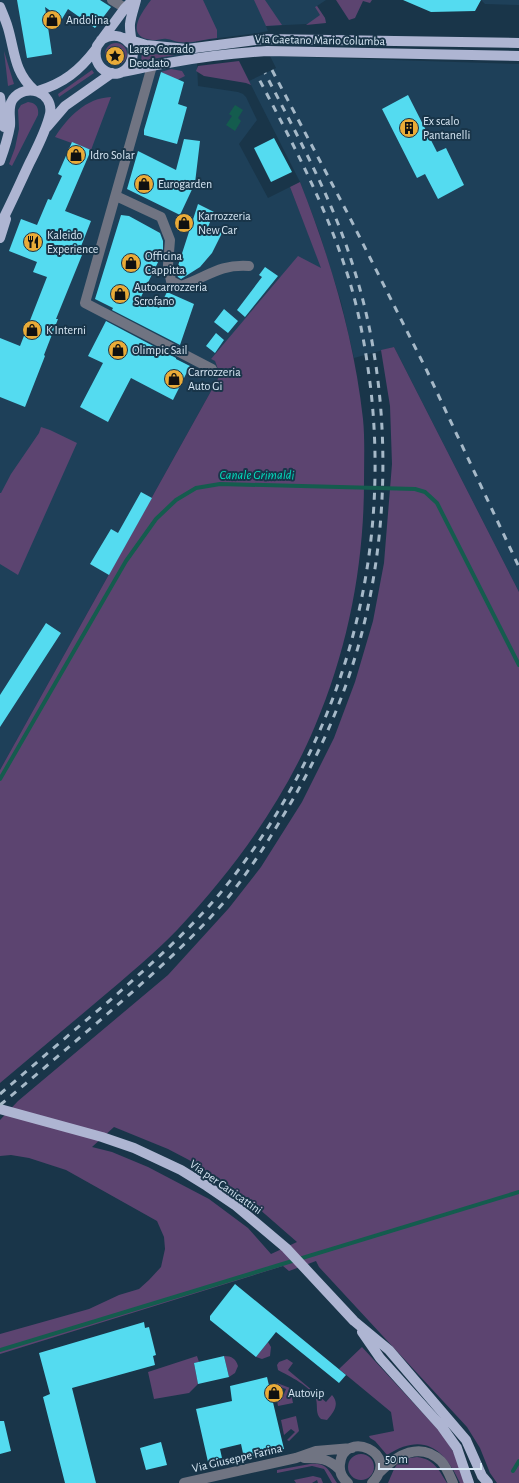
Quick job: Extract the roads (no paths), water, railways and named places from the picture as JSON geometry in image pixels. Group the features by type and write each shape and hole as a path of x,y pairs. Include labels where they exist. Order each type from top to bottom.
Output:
{"main road":[{"path":"0,161 10,124 9,113 13,100 21,92 36,91 51,87 68,78 88,59 125,8 133,0"},
{"path":"45,130 65,106 130,63 130,24 136,0"},
{"path":"0,7 8,27 17,66 25,81 47,99 50,104 50,112 45,130 0,225"},
{"path":"101,40 112,35 117,35 130,44"},
{"name":"Via Gaetano Mario Columba","path":"130,44 187,49 264,39 519,43"},
{"path":"96,49 96,60 99,66 105,71 117,72"},
{"name":"Via Gaetano Mario Columba","path":"117,72 138,70 152,66 232,54 266,51 519,56"},
{"path":"0,97 4,125 4,146"},
{"path":"0,238 9,207"},
{"name":"Via per Canicattini","path":"0,1109 102,1137 134,1148 181,1170 235,1205 286,1248 354,1321"},
{"path":"354,1321 380,1358 442,1427 457,1448 469,1483"},
{"path":"354,1321 389,1350 466,1440 482,1476 488,1483"}],"street":[{"path":"112,0 125,8"},
{"path":"152,66 85,303 212,369"},
{"path":"116,196 160,217 170,240 168,264 171,281 181,286 196,281 226,266 249,266"},
{"path":"296,1458 316,1451 365,1446 376,1453 379,1459 380,1472"},
{"path":"348,1483 342,1476 340,1463 342,1457 352,1448"},
{"path":"372,1483 390,1462 398,1456 410,1451 420,1451 433,1455 442,1462 454,1483"},
{"path":"296,1458 319,1458 327,1460 340,1470"},
{"name":"Via Giuseppe Farina","path":"184,1483 296,1458"}],"waterway":[{"name":"Canale Grimaldi","path":"0,779 126,561 156,519 176,500 196,488 220,484 415,489 425,492 437,503 519,665"},
{"path":"0,1350 519,1192"},
{"path":"513,1471 519,1461"}],"railway":[{"path":"272,70 349,216 427,371 519,567"},
{"path":"0,1105 105,1016 167,960 212,916 234,890 270,838 312,763 337,708 351,670 365,622 381,521 383,470 381,418 376,367 367,317 346,243 336,218 314,169 265,73"},
{"path":"0,1094 153,962 182,935 222,891 262,836 297,779 325,718 347,656 363,592 372,526 375,459 371,391 367,360 355,300 328,220 283,124 258,77"}],"place":[{"name":"Andolina","path":"52,20"},
{"name":"Largo Corrado Deodato","path":"115,56"},
{"name":"Ex scalo Pantanelli","path":"409,128"},
{"name":"Idro Solar","path":"76,155"},
{"name":"Eurogarden","path":"144,184"},
{"name":"Karrozzeria New Car","path":"184,223"},
{"name":"Kaleido Experience","path":"33,242"},
{"name":"Officina Cappitta","path":"131,263"},
{"name":"Autocarrozzeria Scrofano","path":"120,294"},
{"name":"K Interni","path":"32,330"},
{"name":"Olimpic Sail","path":"118,350"},
{"name":"Carrozzeria Auto Gi","path":"174,379"},
{"name":"Autovip","path":"274,1393"}]}
